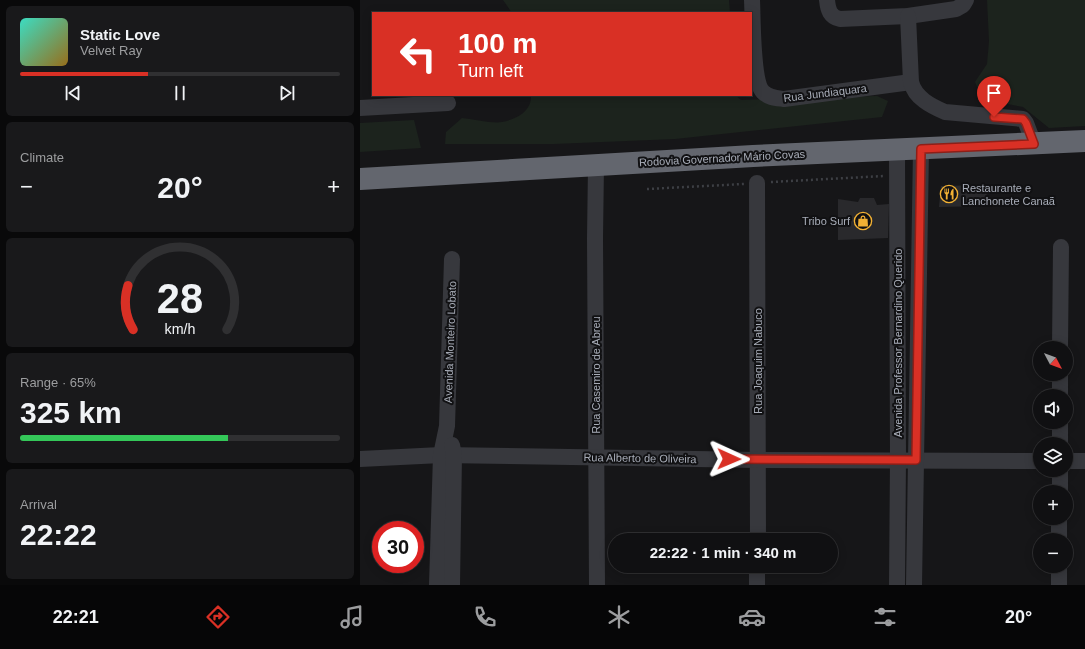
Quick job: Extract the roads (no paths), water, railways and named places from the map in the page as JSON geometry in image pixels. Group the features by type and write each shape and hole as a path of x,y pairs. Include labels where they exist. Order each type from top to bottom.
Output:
{"highway":[{"name":"Rodovia Governador Mário Covas","path":"360,179 753,156 1085,142"}],"street":[{"name":"Rua Jundiaquara","path":"752,0 755,70 758,84 763,92 772,98 784,99 911,82"},
{"path":"827,0 829,13 834,18 840,19 908,16 956,9 963,5 966,0"},
{"path":"908,16 911,82 916,94 936,108 945,112 1023,119 1034,144"},
{"path":"360,108 448,103"},
{"name":"Avenida Professor Bernardino Querido","path":"914,585 921,149"},
{"name":"Avenida Professor Bernardino Querido","path":"897,150 897,585"},
{"name":"Rua Casemiro de Abreu","path":"596,165 597,585"},
{"name":"Rua Joaquim Nabuco","path":"757,183 758,533"},
{"path":"1060,341 1061,247"},
{"name":"Avenida Monteiro Lobato","path":"452,259 447,426 452,585"},
{"name":"Rua Alberto de Oliveira","path":"360,459 447,455 758,460 1033,461"},
{"name":"Avenida Monteiro Lobato","path":"437,585 447,455"},
{"path":"1073,461 1085,461"},
{"path":"757,573 757,585"},
{"path":"1059,573 1059,585"}],"place":[{"name":"Restaurante e Lanchonete Canaã","path":"949,194"},
{"name":"Tribo Surf","path":"863,221"}]}
